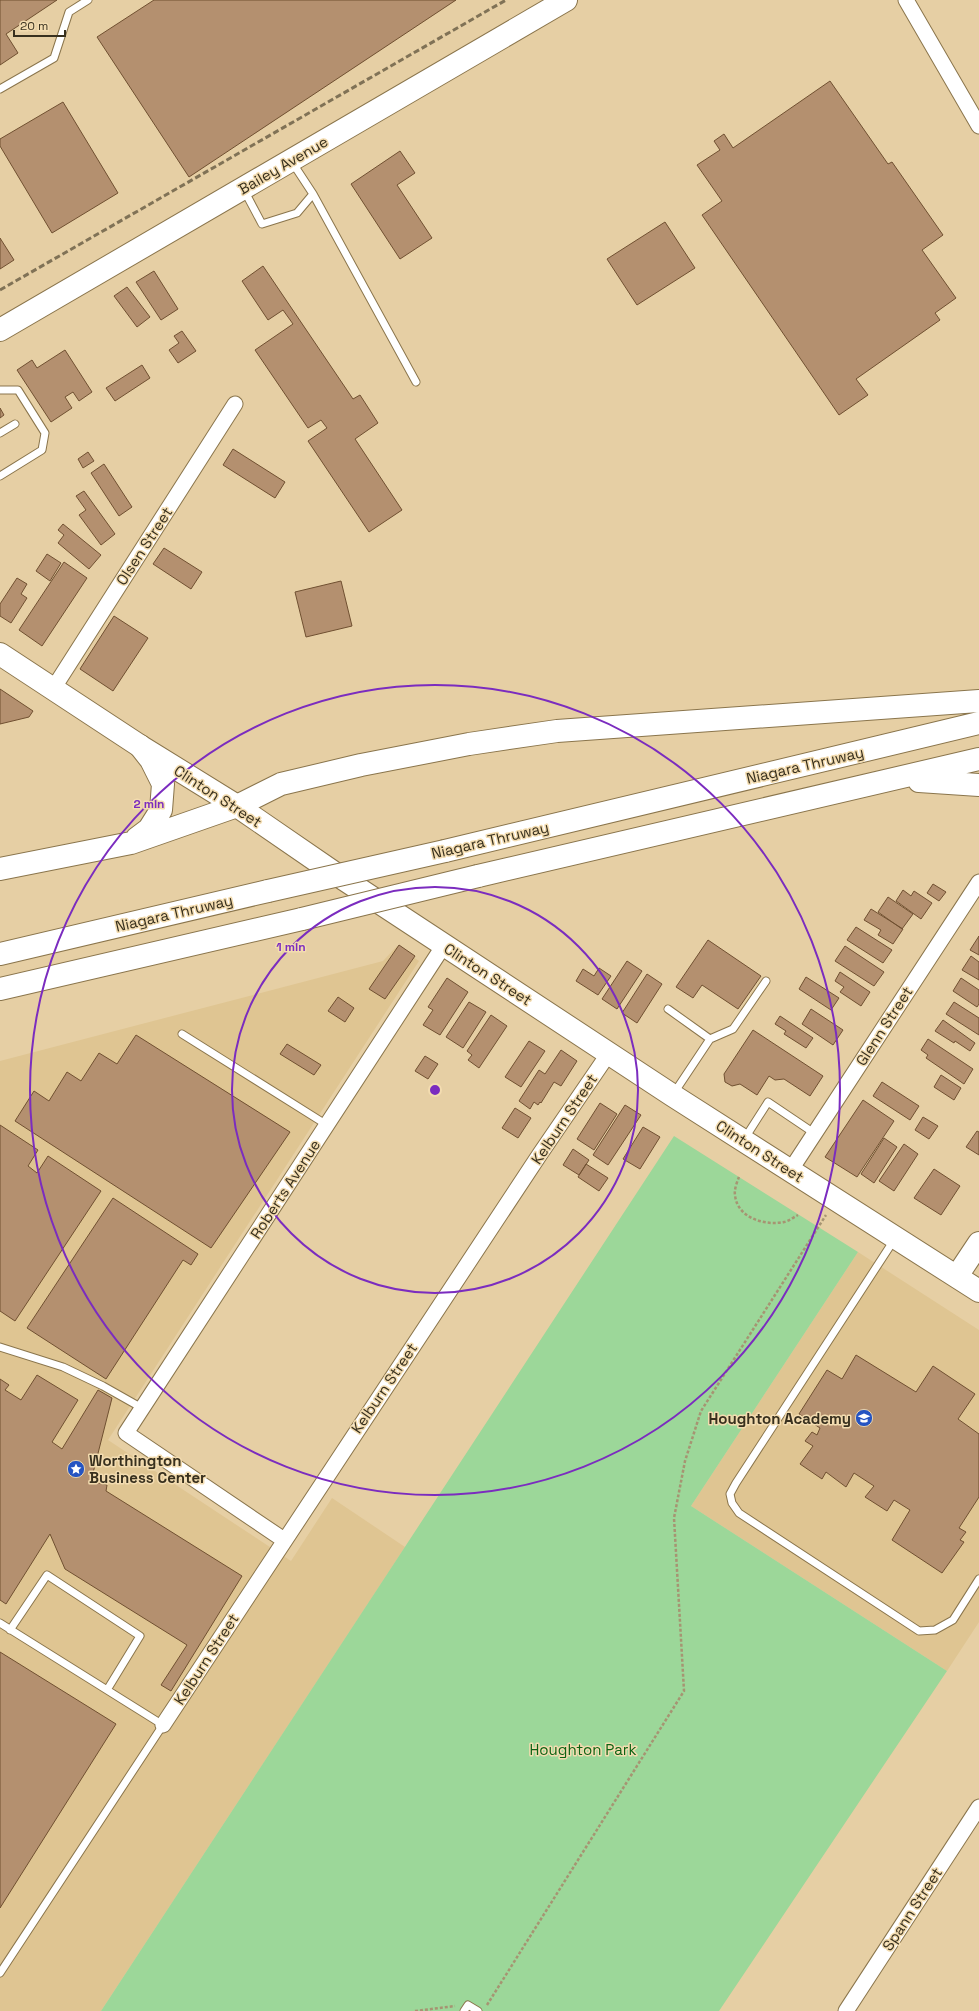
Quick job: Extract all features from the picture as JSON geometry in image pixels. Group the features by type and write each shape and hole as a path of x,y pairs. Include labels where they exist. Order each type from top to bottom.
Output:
{"main road":[{"name":"Bailey Avenue","path":"0,330 566,0"},
{"name":"Clinton Street","path":"0,654 140,746 237,806 444,945 672,1095 979,1291"},
{"path":"0,869 132,842 237,806 281,784 361,765 469,744 557,731 979,701"},
{"name":"Niagara Thruway","path":"0,954 445,851 979,724"},
{"path":"132,842 150,829 161,810 163,784 151,760 140,746"},
{"path":"0,989 979,759"},
{"path":"898,779 979,785"},
{"path":"957,1276 979,1243"}],"street":[{"path":"906,0 979,126"},
{"name":"Olsen Street","path":"53,689 235,404"},
{"name":"Glenn Street","path":"790,1171 979,882"},
{"name":"Roberts Avenue","path":"284,1540 126,1432 444,945"},
{"name":"Kelburn Street","path":"163,1725 540,1154 609,1053"},
{"name":"Spann Street","path":"846,2011 979,1807"}],"lane":[{"path":"0,89 54,58 69,12 88,0"},
{"path":"290,160 313,194 416,382"},
{"path":"243,188 262,224 297,213 313,194"},
{"path":"0,390 18,390 45,433 42,450 0,476"},
{"path":"0,433 15,424"},
{"path":"672,1095 710,1039 733,1029 766,982"},
{"path":"668,1009 710,1039"},
{"path":"182,1034 327,1125"},
{"path":"743,1141 768,1102 814,1133"},
{"path":"895,1238 736,1483 730,1494 732,1503 739,1513 919,1631 935,1630 952,1620 979,1579"},
{"path":"0,1347 63,1368 103,1386 142,1408"},
{"path":"10,1630 47,1575 140,1636 107,1690"},
{"path":"0,1623 163,1725 0,1973"},
{"path":"464,2011 468,2005 478,2011"}],"path":[{"path":"739,1177 734,1195 739,1209 749,1217 768,1223 785,1222 798,1215"},
{"path":"484,2011 684,1691 674,1518 687,1454 701,1411 835,1200"},
{"path":"415,2011 468,2005"}],"shaded area":[{"name":"Worthington Business Center","path":"397,946 419,961 108,1440 291,1561 332,1498 405,1547 101,2011 0,2011 0,1061 383,961"},
{"name":"Houghton Academy","path":"858,1252 979,1330 979,1622 947,1671 691,1506"}],"green space":[{"name":"Houghton Park","path":"674,1136 858,1252 691,1506 947,1671 719,2011 101,2011"}],"building":[{"path":"0,0 57,0 6,34 18,53 0,65"},
{"path":"154,0 456,0 189,177 97,37"},
{"path":"830,81 888,164 892,162 943,235 922,250 956,298 935,313 940,320 856,379 868,395 839,415 702,215 722,201 697,165 720,150 714,141 724,134 733,148"},
{"path":"63,102 118,193 52,233 0,146 0,139"},
{"path":"400,151 415,173 397,185 432,238 400,259 351,184"},
{"path":"665,222 695,268 637,305 607,259"},
{"path":"0,238 14,260 0,269"},
{"path":"263,266 353,399 360,395 378,423 355,439 402,510 369,532 308,441 327,428 321,420 308,428 255,350 293,324 283,310 268,320 242,281"},
{"path":"154,271 178,309 161,320 136,282"},
{"path":"127,287 150,317 137,327 114,296"},
{"path":"182,331 196,351 178,363 169,350 179,343 174,336"},
{"path":"65,350 92,392 79,401 73,392 65,397 72,408 51,422 17,370 32,360 37,368"},
{"path":"142,365 150,378 115,401 106,388"},
{"path":"0,408 4,415 0,418"},
{"path":"233,449 285,482 275,498 223,465"},
{"path":"88,452 94,461 83,468 78,459"},
{"path":"104,464 132,507 119,516 91,473"},
{"path":"84,491 115,534 101,545 79,515 86,510 76,496"},
{"path":"63,524 101,555 89,569 58,543 64,535 58,530"},
{"path":"164,548 202,572 191,589 153,564"},
{"path":"47,554 61,563 50,581 36,571"},
{"path":"64,562 87,578 42,646 19,630"},
{"path":"17,578 27,584 21,594 27,598 11,623 0,616 0,604"},
{"path":"341,581 352,626 306,637 295,592"},
{"path":"114,616 148,638 113,691 80,669"},
{"path":"0,689 33,711 29,717 0,724"},
{"path":"933,884 946,892 939,901 927,893"},
{"path":"903,890 911,896 914,891 932,903 921,919 896,901"},
{"path":"888,897 913,914 902,929 878,912"},
{"path":"871,909 903,929 893,944 878,935 881,930 864,920"},
{"path":"856,927 892,950 883,963 847,940"},
{"path":"979,936 979,955 970,950"},
{"path":"708,940 761,976 738,1009 702,985 693,998 676,987"},
{"path":"399,945 415,956 385,999 369,989"},
{"path":"845,946 884,972 874,986 835,961"},
{"path":"971,956 979,962 979,980 962,970"},
{"path":"627,961 642,971 617,1009 602,999"},
{"path":"599,968 611,976 598,995 576,981 583,969 594,976"},
{"path":"840,972 870,992 861,1006 840,992 844,987 835,981"},
{"path":"647,974 662,984 637,1023 622,1013"},
{"path":"806,977 839,998 831,1010 799,989"},
{"path":"447,978 468,992 440,1035 423,1025 433,1010 428,1007"},
{"path":"961,978 979,990 979,1004 977,1007 953,991"},
{"path":"338,997 354,1008 345,1022 328,1011"},
{"path":"469,1002 486,1012 463,1048 446,1037"},
{"path":"954,1002 979,1018 979,1035 946,1014"},
{"path":"811,1009 843,1030 833,1045 802,1024"},
{"path":"491,1015 507,1026 479,1068 468,1060 472,1055 467,1051"},
{"path":"780,1016 813,1038 806,1048 784,1034 786,1031 775,1024"},
{"path":"943,1020 975,1043 970,1051 955,1041 954,1043 935,1031"},
{"path":"753,1030 823,1076 810,1096 784,1079 775,1080 769,1076 757,1095 740,1084 732,1086 725,1082 724,1074"},
{"path":"136,1035 290,1132 211,1248 15,1121 34,1091 49,1101 67,1072 81,1081 99,1053 117,1064"},
{"path":"928,1039 973,1069 964,1084 926,1058 928,1055 921,1050"},
{"path":"529,1041 545,1051 521,1087 505,1077"},
{"path":"287,1044 321,1065 314,1075 280,1054"},
{"path":"561,1050 577,1061 561,1086 554,1082 541,1103 540,1102 538,1105 534,1102 530,1109 519,1101 539,1070 545,1074"},
{"path":"425,1056 438,1064 428,1079 415,1071"},
{"path":"941,1075 961,1088 954,1100 934,1087"},
{"path":"882,1082 919,1106 910,1120 873,1096"},
{"path":"863,1100 894,1121 857,1177 825,1157"},
{"path":"600,1103 617,1114 594,1150 577,1139"},
{"path":"625,1105 641,1115 608,1165 593,1155"},
{"path":"515,1108 531,1118 518,1138 502,1128"},
{"path":"923,1117 938,1126 929,1139 915,1130"},
{"path":"0,1125 38,1150 28,1166 37,1173 48,1156 101,1191 15,1321 0,1311"},
{"path":"643,1127 660,1137 640,1169 623,1159"},
{"path":"977,1131 979,1132 979,1155 966,1147"},
{"path":"884,1138 897,1147 874,1183 861,1174"},
{"path":"904,1144 918,1154 894,1191 879,1181"},
{"path":"573,1149 589,1160 579,1175 563,1165"},
{"path":"586,1164 608,1178 599,1191 578,1177"},
{"path":"934,1169 960,1186 941,1215 914,1198"},
{"path":"113,1198 198,1254 191,1265 183,1260 106,1379 27,1328"},
{"path":"856,1355 916,1392 933,1366 975,1394 958,1419 979,1434 979,1497 959,1528 966,1532 960,1540 964,1542 942,1573 892,1540 910,1510 894,1500 887,1511 865,1497 874,1486 854,1473 846,1487 826,1472 822,1479 800,1464 813,1446 805,1441 812,1432 817,1435 820,1428 799,1414 827,1370 842,1379"},
{"path":"37,1375 78,1400 52,1442 62,1449 98,1390 112,1398 91,1481 107,1485 106,1491 242,1576 171,1691 161,1685 187,1645 65,1569 50,1534 6,1604 0,1600 0,1379 9,1385 5,1390 21,1400"},
{"path":"0,1652 116,1724 0,1908"}],"railway":[{"path":"0,290 506,0"}],"place":[{"name":"Houghton Academy","path":"864,1418"},
{"name":"Worthington Business Center","path":"76,1469"}]}
